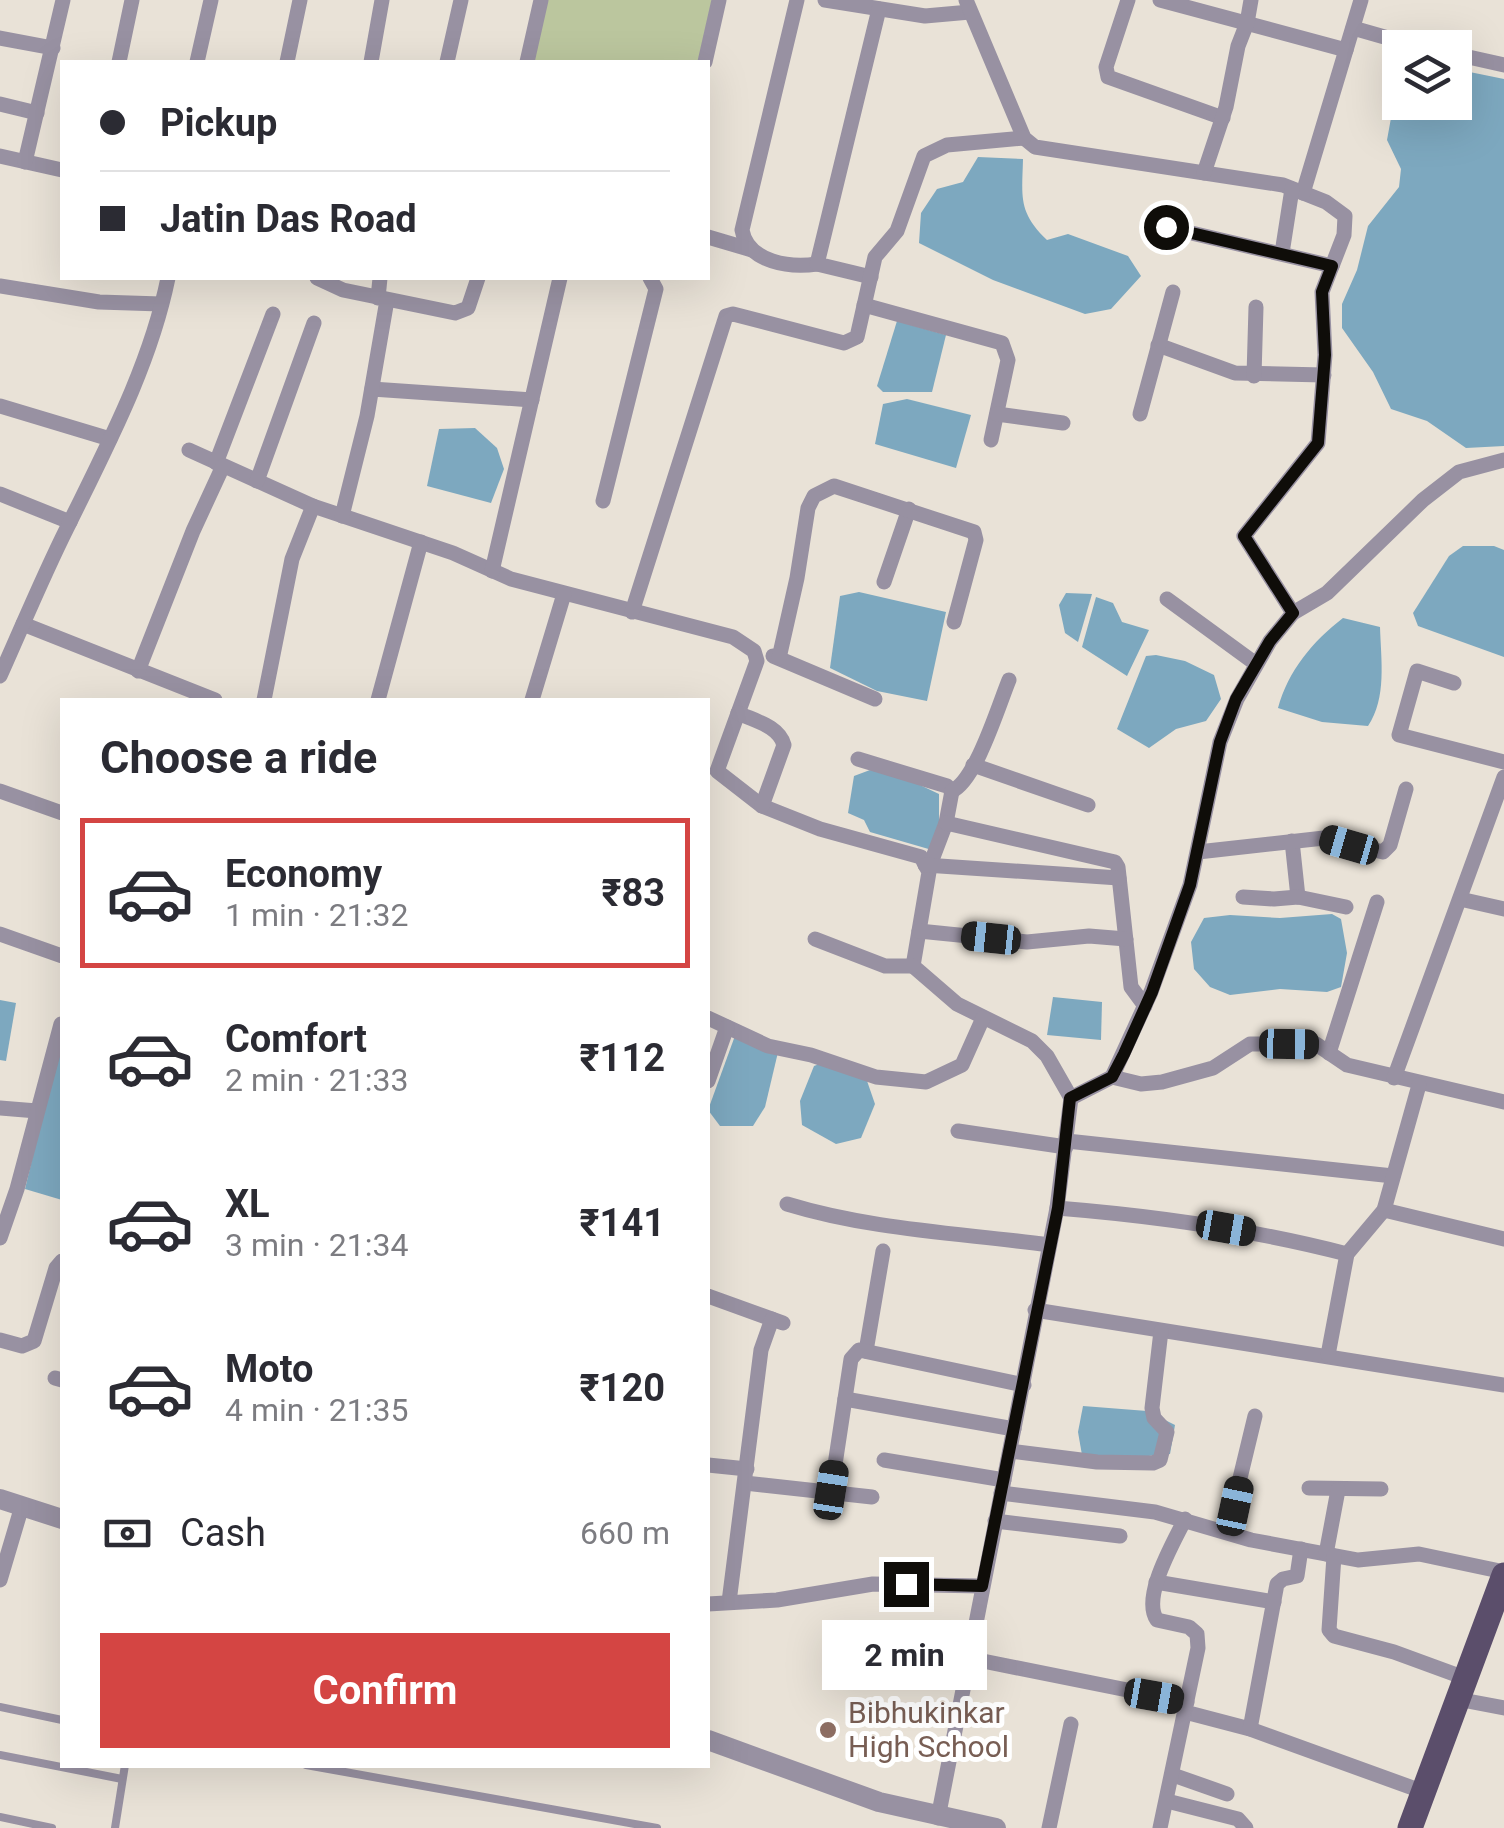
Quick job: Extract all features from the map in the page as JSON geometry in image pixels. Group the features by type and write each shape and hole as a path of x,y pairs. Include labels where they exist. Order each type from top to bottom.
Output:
{"main road":[{"path":"1410,1828 1504,1574"}],"street":[{"path":"25,162 63,0"},
{"path":"119,60 132,0"},
{"path":"197,60 211,0"},
{"path":"287,60 300,0"},
{"path":"370,60 382,0"},
{"path":"447,60 461,0"},
{"path":"526,60 540,0"},
{"path":"705,60 719,0"},
{"path":"753,250 742,230 797,0"},
{"path":"825,0 924,16 968,6 1024,138"},
{"path":"1128,0 1106,67 1108,76 1223,118"},
{"path":"1160,0 1346,50"},
{"path":"1204,174 1223,118 1251,0"},
{"path":"1282,253 1298,191 1361,0"},
{"path":"818,264 879,8"},
{"path":"1353,28 1382,36"},
{"path":"0,38 53,48"},
{"path":"1472,58 1504,65"},
{"path":"0,104 37,113"},
{"path":"632,612 726,316 733,314 844,343 857,338 876,257 897,231 924,156 947,144 1024,138 1044,150 1298,191 1326,202 1345,216 1344,235 1322,292 1324,375 1318,443 1244,536 1293,613"},
{"path":"0,156 60,170"},
{"path":"1166,227 1332,266"},
{"path":"710,238 788,265 818,264 871,277"},
{"path":"0,676 143,362 167,280"},
{"path":"321,280 343,290 462,313 468,308 477,280"},
{"path":"342,516 372,389 383,299 380,280"},
{"path":"492,570 560,280"},
{"path":"603,501 656,289 651,280"},
{"path":"0,286 99,302 161,304"},
{"path":"1140,414 1173,292"},
{"path":"864,304 1002,343 1008,360 991,440"},
{"path":"1254,376 1256,307"},
{"path":"138,670 273,314"},
{"path":"257,481 314,323"},
{"path":"1158,345 1212,366 1254,376 1324,375"},
{"path":"372,389 532,400"},
{"path":"0,406 110,439"},
{"path":"996,414 1063,423"},
{"path":"188,450 313,506 564,594 733,637 754,651 875,699"},
{"path":"1070,1098 1112,1077 1146,1006 1185,899 1220,742 1236,699 1256,664 1293,613 1327,594 1423,500 1459,472 1504,460"},
{"path":"779,658 808,508 814,496 834,486 974,532 976,540 954,622"},
{"path":"0,494 70,522"},
{"path":"264,698 292,559 313,506"},
{"path":"884,582 908,509"},
{"path":"379,698 421,542"},
{"path":"533,698 564,594"},
{"path":"1167,599 1256,664"},
{"path":"24,624 211,698"},
{"path":"754,651 757,662 713,764 762,806 820,829 921,858 929,872 913,966"},
{"path":"1454,683 1417,671 1399,736 1504,762"},
{"path":"927,865 946,824 952,791 963,784 974,764 1008,680"},
{"path":"738,713 772,728 784,745 762,806"},
{"path":"858,760 947,786 952,791"},
{"path":"974,764 1088,805"},
{"path":"1394,1078 1499,807 1504,777"},
{"path":"1198,852 1324,838 1382,852 1390,845 1406,789"},
{"path":"0,791 60,812"},
{"path":"946,824 1110,860 1118,867 1131,987 1146,1006"},
{"path":"1292,841 1298,896"},
{"path":"927,865 1120,878"},
{"path":"1243,896 1274,900 1298,896 1346,907"},
{"path":"1460,900 1504,909"},
{"path":"1329,1053 1377,902"},
{"path":"919,931 1027,942 1070,936 1126,939"},
{"path":"0,934 60,955"},
{"path":"815,939 885,966 913,966 957,1004 1032,1041 1047,1056 1070,1098 1058,1208 1035,1310 1024,1384 968,1658 930,1820"},
{"path":"710,1019 768,1046 876,1077 926,1082 962,1066 983,1018"},
{"path":"710,1075 727,1026"},
{"path":"0,1238 17,1190 60,1028"},
{"path":"1112,1077 1142,1084 1213,1068 1250,1044 1316,1044 1347,1065 1504,1102"},
{"path":"1328,1355 1346,1254 1384,1210 1419,1085"},
{"path":"0,1108 37,1111"},
{"path":"958,1132 1392,1176"},
{"path":"787,1204 883,1228 1049,1245"},
{"path":"1058,1208 1166,1217 1286,1238 1346,1254"},
{"path":"1384,1210 1504,1239"},
{"path":"866,1350 882,1252"},
{"path":"0,1340 22,1346 34,1341 60,1264"},
{"path":"710,1297 777,1321 761,1350 730,1602"},
{"path":"1035,1310 1504,1385"},
{"path":"1010,1451 1096,1462 1160,1460 1167,1432 1154,1418 1152,1408 1161,1331"},
{"path":"831,1490 851,1360 860,1350 1024,1384"},
{"path":"845,1399 1014,1428"},
{"path":"1227,1532 1255,1416"},
{"path":"884,1460 1184,1518 1301,1550 1358,1560 1419,1554 1504,1574"},
{"path":"710,1466 746,1476 872,1497"},
{"path":"1309,1488 1381,1489"},
{"path":"1338,1490 1330,1555 1329,1630 1334,1636 1394,1652 1504,1708"},
{"path":"0,1499 60,1518"},
{"path":"0,1580 22,1506"},
{"path":"1160,1828 1198,1648 1197,1634 1189,1627 1157,1620 1152,1615 1156,1582 1184,1518"},
{"path":"995,1522 1120,1536"},
{"path":"1250,1729 1279,1580 1297,1576 1301,1550"},
{"path":"1156,1582 1274,1602"},
{"path":"710,1604 777,1600 873,1584 982,1586"},
{"path":"968,1658 1186,1707 1424,1792"},
{"path":"1048,1828 1071,1724"},
{"path":"710,1741 930,1820 996,1828"},
{"path":"1173,1776 1226,1794"},
{"path":"1167,1801 1238,1819 1246,1828"}],"lane":[{"path":"0,1707 60,1720"},
{"path":"0,1756 60,1767"},
{"path":"67,1768 122,1778"},
{"path":"114,1828 124,1768"},
{"path":"323,1768 657,1828"},
{"path":"0,1817 52,1828"}],"green space":[{"path":"546,0 712,0 698,60 533,60"}],"water":[{"path":"1472,72 1504,79 1504,446 1466,448 1427,421 1391,409 1373,372 1342,328 1342,304 1357,270 1368,226 1399,187 1401,169 1387,140 1391,120 1472,120"},
{"path":"978,157 1023,159 1026,212 1047,240 1068,234 1128,256 1141,276 1111,309 1085,314 993,280 919,243 921,213 937,189 963,182"},
{"path":"897,321 946,335 932,392 883,392 877,386"},
{"path":"907,399 971,415 956,468 875,444 883,404"},
{"path":"475,428 497,448 504,469 491,503 427,486 439,429"},
{"path":"1463,546 1494,546 1504,550 1504,657 1418,626 1413,613 1449,556"},
{"path":"859,592 946,612 927,701 877,691 830,668 840,596"},
{"path":"1066,593 1092,594 1078,642 1065,633 1059,605"},
{"path":"1096,597 1113,603 1122,622 1149,630 1127,676 1082,647"},
{"path":"1343,618 1380,627 1380,691 1368,726 1322,722 1278,708 1303,658"},
{"path":"1146,656 1185,661 1214,675 1221,699 1206,721 1176,729 1149,748 1117,729"},
{"path":"870,770 903,777 939,794 939,824 932,850 870,832 864,820 848,813 854,776"},
{"path":"1332,914 1341,919 1347,953 1341,987 1327,992 1280,989 1230,995 1210,987 1194,969 1191,942 1204,918"},
{"path":"1053,997 1102,1002 1101,1040 1047,1035"},
{"path":"0,1000 16,1003 6,1061 0,1060"},
{"path":"736,1033 779,1048 765,1107 753,1126 720,1126 710,1113"},
{"path":"60,1041 60,1199 25,1189"},
{"path":"827,1061 866,1078 875,1104 861,1138 836,1144 802,1125 800,1101 814,1066"},
{"path":"1083,1406 1147,1411 1175,1425 1170,1454 1127,1458 1082,1455 1078,1432"}],"place":[{"name":"Bibhukinkar High School","path":"828,1730"}],"route":[{"path":"906,1584 982,1586 1058,1208 1070,1098 1112,1077 1124,1054 1152,992 1190,885 1220,742 1236,699 1270,641 1293,613 1244,536 1318,443 1325,355 1322,292 1332,266 1166,227"}]}
